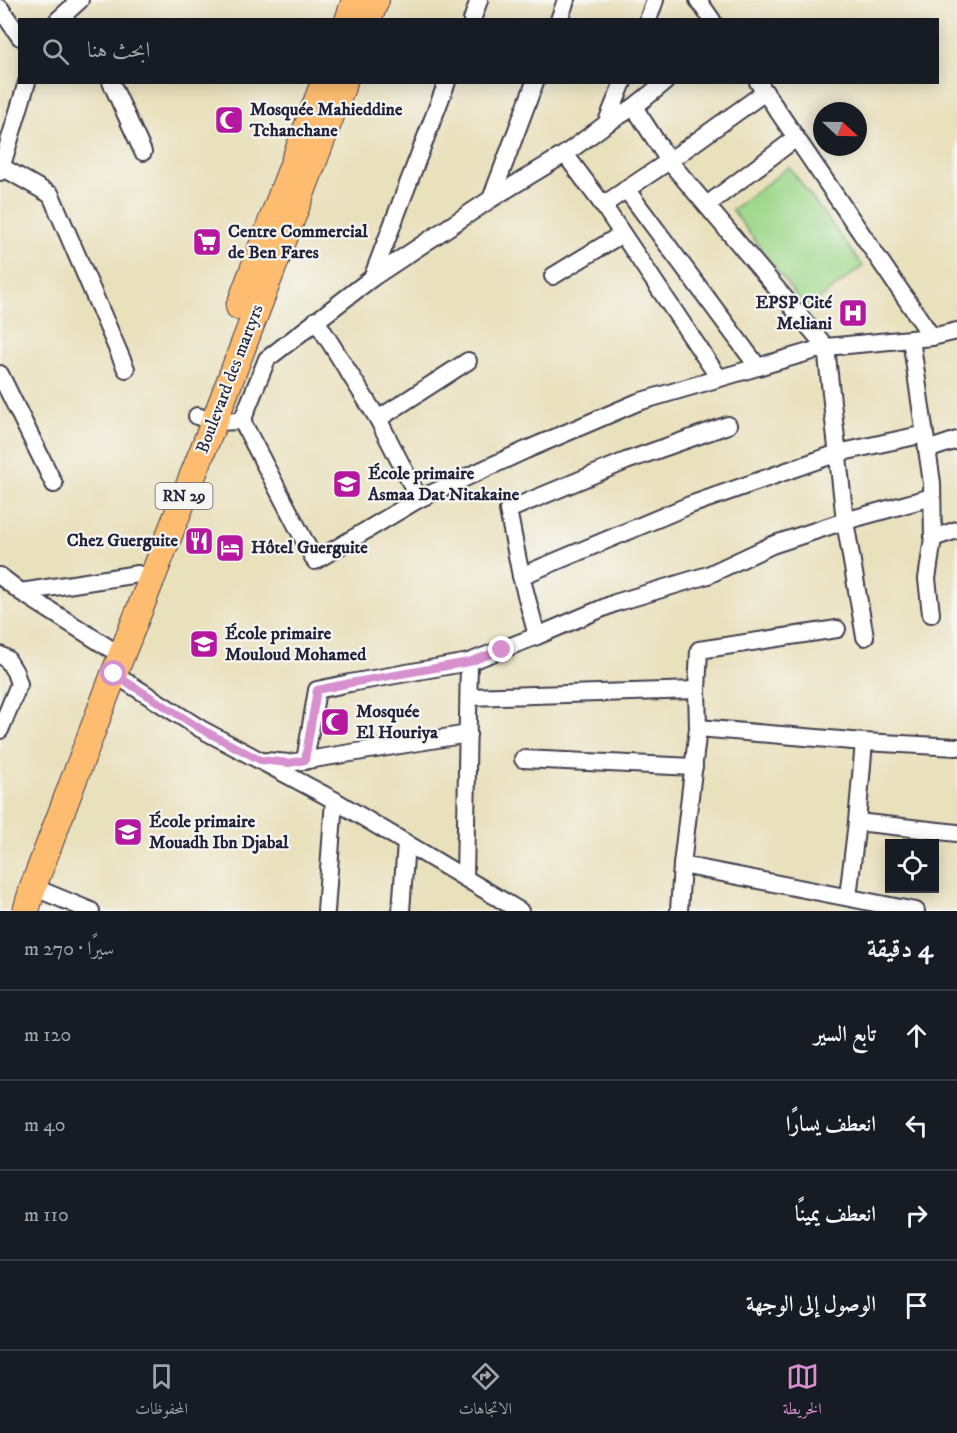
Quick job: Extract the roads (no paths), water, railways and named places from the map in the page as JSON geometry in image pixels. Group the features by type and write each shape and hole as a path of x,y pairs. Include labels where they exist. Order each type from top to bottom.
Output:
{"highway":[{"path":"349,18 355,0"},
{"path":"369,18 376,0"},
{"name":"Boulevard des martyrs","path":"29,899 114,674 323,84"},
{"name":"Boulevard des martyrs","path":"10,911 31,847 138,574 206,419 343,84"}],"street":[{"path":"473,18 479,0"},
{"path":"560,18 566,0"},
{"path":"649,18 656,0"},
{"path":"698,0 711,18"},
{"path":"0,8 18,35"},
{"path":"62,18 79,8"},
{"path":"26,84 1,170 51,195 126,369"},
{"path":"112,84 143,152"},
{"path":"372,278 446,84"},
{"path":"490,199 534,84"},
{"path":"606,124 622,84"},
{"path":"663,84 634,107 565,154 490,199 372,278 267,359 242,421 315,561 419,500 526,450 638,402 826,346 932,338 957,331"},
{"path":"603,205 669,161 761,87 932,338"},
{"path":"634,107 669,161 826,346 845,521 865,637"},
{"path":"707,205 796,138"},
{"path":"565,154 603,205 719,378"},
{"path":"626,189 758,367"},
{"path":"553,276 622,234"},
{"path":"315,320 378,419 419,500"},
{"path":"911,339 932,483 933,538 927,579 931,614"},
{"path":"378,419 468,361"},
{"path":"0,374 54,484"},
{"path":"206,419 242,421"},
{"path":"537,636 508,510 626,461 728,424"},
{"path":"522,576 690,505 838,453 957,440"},
{"path":"305,760 317,690 469,662 615,603 708,575 772,545 845,521 932,497"},
{"path":"933,538 957,530"},
{"path":"21,592 138,574"},
{"path":"0,576 109,648"},
{"path":"679,911 698,728 699,650 837,629"},
{"path":"0,655 7,659 19,684 0,730"},
{"path":"465,878 469,662"},
{"path":"114,674 201,729 334,800 520,911"},
{"path":"469,697 697,690"},
{"path":"698,728 864,742 957,747"},
{"path":"260,760 289,763 468,734"},
{"path":"848,897 858,822 864,742"},
{"path":"523,759 694,767"},
{"path":"327,911 334,800"},
{"path":"858,822 957,833"},
{"path":"401,911 406,843"},
{"path":"682,865 916,911"},
{"path":"29,899 91,911"}],"place":[{"name":"Mosquée Mahieddine Tchanchane","path":"229,120"},
{"name":"Centre Commercial de Ben Fares","path":"207,242"},
{"name":"EPSP Cité Meliani","path":"853,313"},
{"name":"École primaire Asmaa Dat Nitakaine","path":"347,484"},
{"name":"Chez Guerguite","path":"199,541"},
{"name":"Hôtel Guerguite","path":"230,548"},
{"name":"École primaire Mouloud Mohamed","path":"204,644"},
{"name":"Mosquée El Houriya","path":"335,722"},
{"name":"École primaire Mouadh Ibn Djabal","path":"128,832"}]}
